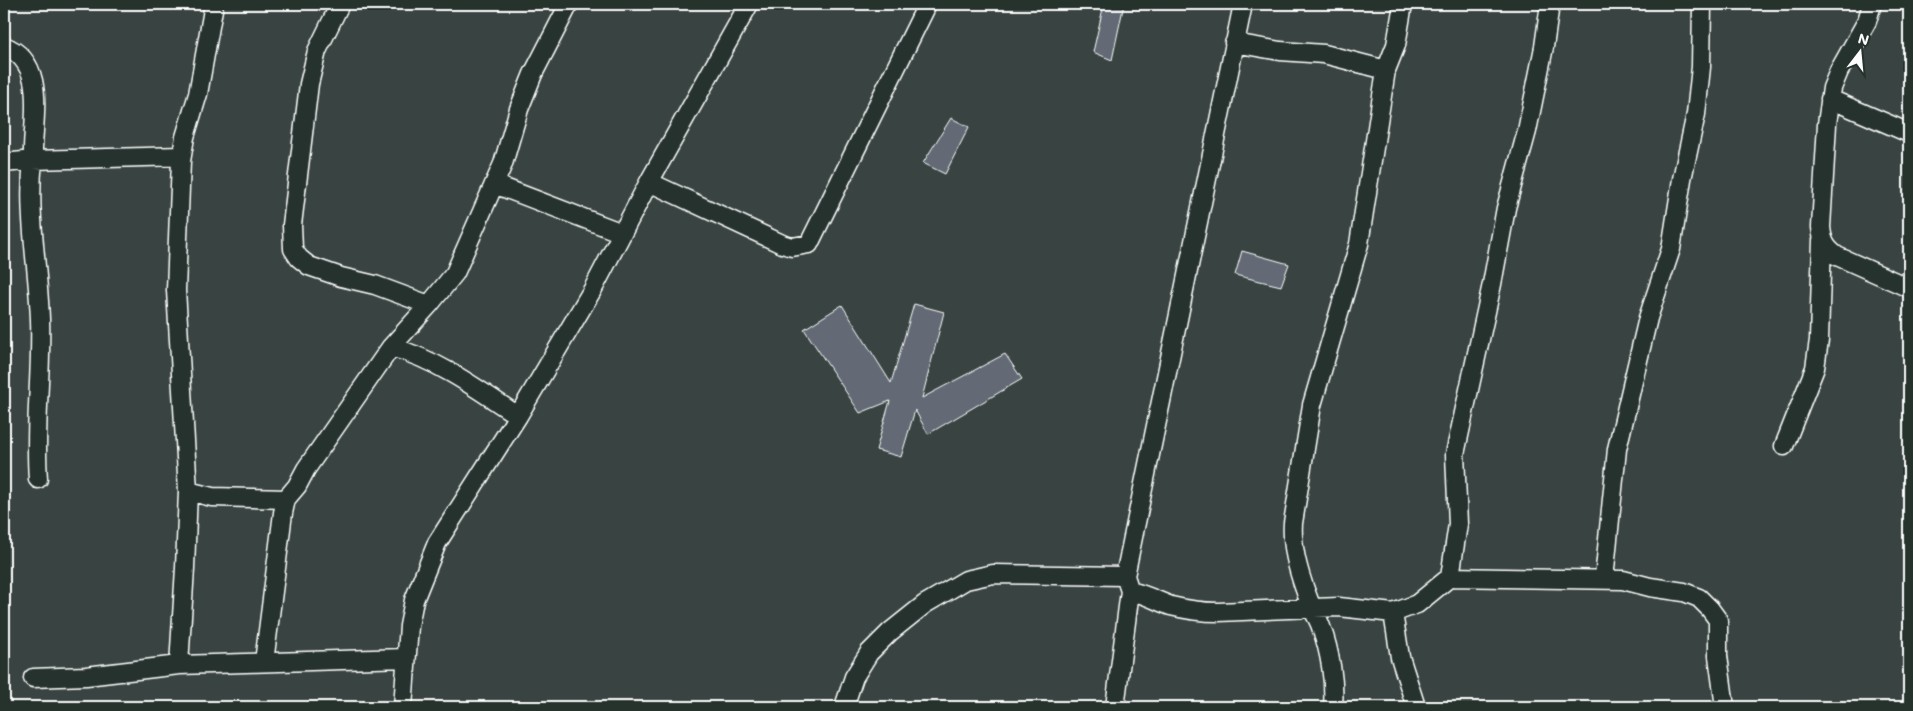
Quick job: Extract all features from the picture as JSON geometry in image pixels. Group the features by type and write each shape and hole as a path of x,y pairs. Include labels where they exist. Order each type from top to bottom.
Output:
{"street":[{"path":"179,665 184,601 188,491 176,290 182,156 185,137 198,94 214,4"},
{"path":"340,4 317,51 308,84 293,216 294,249 299,258 310,266 341,277 375,285 429,305"},
{"path":"264,662 286,500 391,347 455,273 503,164 533,74 569,4"},
{"path":"403,707 409,626 414,600 437,543 518,416 593,289 648,182 749,4"},
{"path":"1115,707 1128,584 1243,4"},
{"path":"1334,707 1328,651 1321,626 1312,607 1298,564 1293,541 1294,512 1312,405 1359,244 1386,70 1396,45 1403,4"},
{"path":"1450,577 1458,524 1455,454 1492,284 1506,208 1526,131 1544,47 1550,4"},
{"path":"1604,579 1617,449 1648,318 1671,249 1682,179 1696,114 1701,67 1702,4"},
{"path":"1784,446 1815,368 1819,340 1824,177 1832,88 1839,71 1867,21 1872,4"},
{"path":"648,182 782,244 792,247 809,244 925,9"},
{"path":"1234,43 1280,51 1324,54 1386,70"},
{"path":"4,46 16,52 23,59 33,79 36,97 31,196 40,321 36,456 38,479"},
{"path":"1830,99 1909,133"},
{"path":"4,163 33,160 182,156"},
{"path":"494,184 622,233"},
{"path":"1822,240 1829,251 1837,256 1909,288"},
{"path":"391,347 410,352 460,377 518,416"},
{"path":"188,491 212,497 286,500"},
{"path":"844,707 854,677 870,653 890,632 925,604 966,580 993,574 1128,584 1142,594 1182,609 1218,612 1339,606 1393,613 1417,604 1450,577 1623,580 1650,587 1684,592 1699,598 1710,609 1718,620 1718,656 1725,707"},
{"path":"1393,613 1394,629 1400,657 1416,707"},
{"path":"33,678 86,676 179,665 406,658"}],"building":[{"path":"1104,4 1124,4 1112,60 1093,52"},
{"path":"951,118 969,127 945,174 923,163"},
{"path":"1242,251 1289,264 1281,286 1235,275"},
{"path":"914,304 944,312 922,398 1005,354 1022,379 928,434 915,410 901,457 876,450 890,401 860,413 804,329 842,305 891,383"}]}
